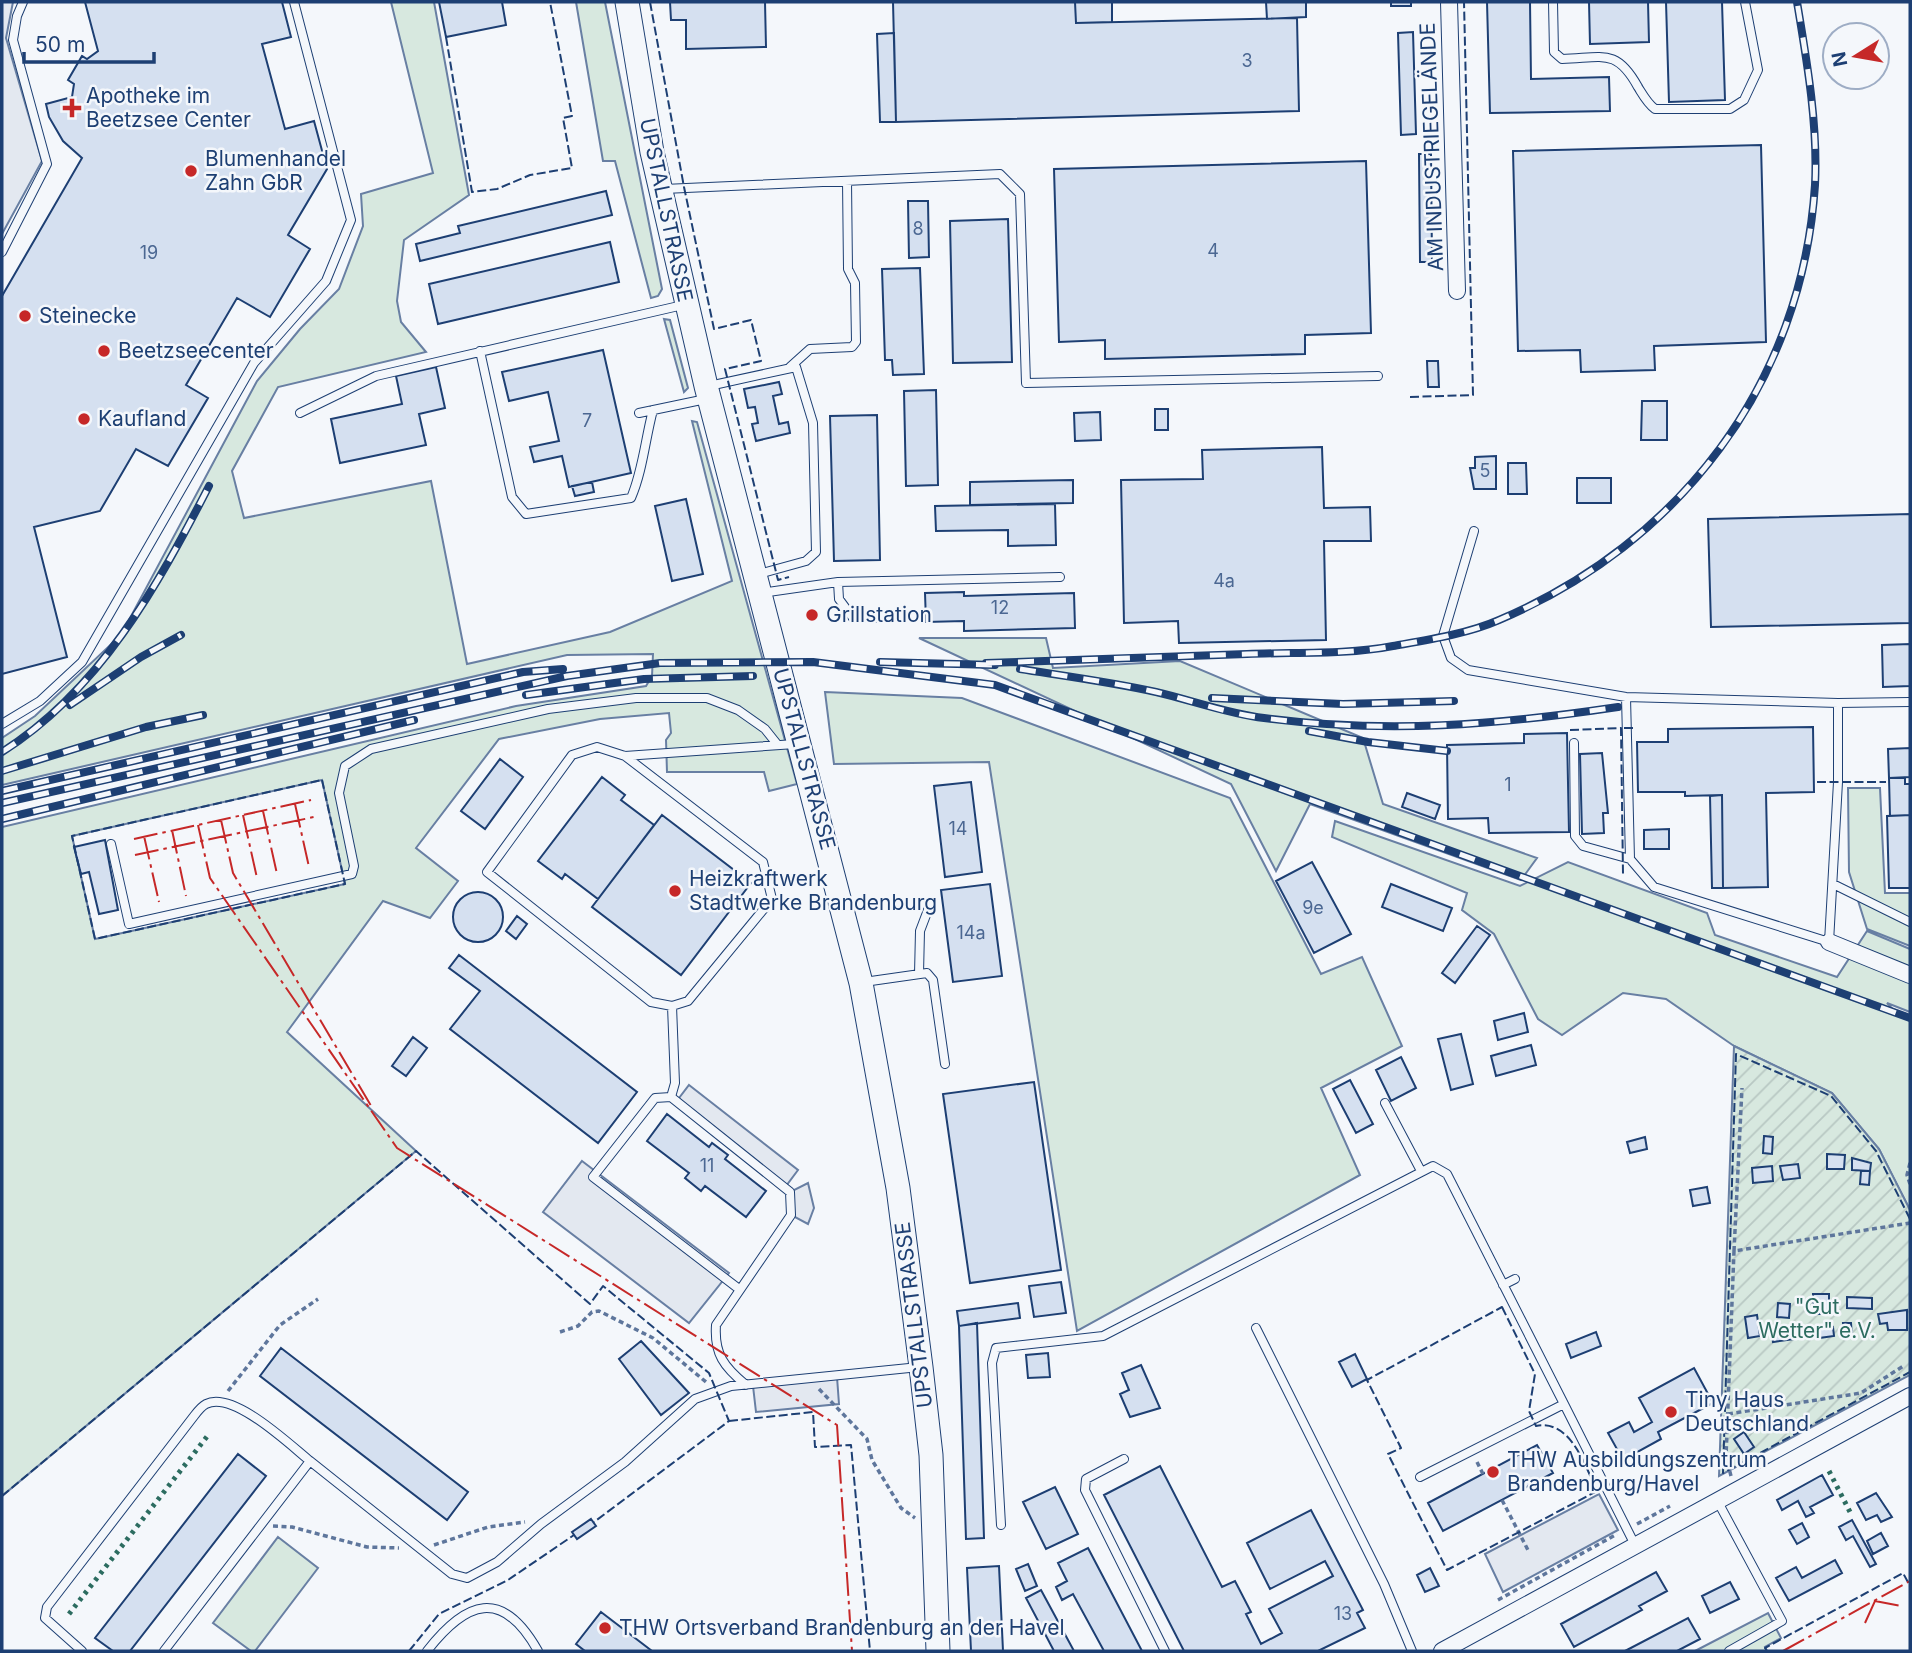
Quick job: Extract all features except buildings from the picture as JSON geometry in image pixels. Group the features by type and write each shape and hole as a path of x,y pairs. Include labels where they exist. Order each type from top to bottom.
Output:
{"street":[{"name":"UPSTALLSTRASSE","path":"627,2 659,190 686,304 861,983 898,1188 921,1367 930,1455 938,1651"},
{"name":"AM INDUSTRIEGELÄNDE","path":"1449,2 1457,291"},
{"path":"1829,942 1910,975"},
{"path":"1442,1651 1503,1615 1636,1547 1910,1396"}],"lane":[{"path":"2,252 47,164 13,40 16,16 23,2"},
{"path":"2,724 40,701 82,662 254,363 326,281 351,220 294,2"},
{"path":"1553,2 1554,52 1562,59 1614,57 1627,66 1648,105 1655,109 1730,109 1744,100 1758,70 1745,2"},
{"path":"659,190 1000,174 1020,194 1026,383 1378,376"},
{"path":"790,367 810,349 852,347 856,342 855,283 848,268 847,181"},
{"path":"300,413 376,376 686,304"},
{"path":"480,351 512,497 526,514 631,498 642,474 642,449 653,410"},
{"path":"639,413 796,367 813,423 816,552 806,561 758,584"},
{"path":"1474,531 1443,635 1451,658 1468,670 1626,697 1838,703 1910,702"},
{"path":"758,584 1060,577"},
{"path":"838,583 839,599 853,618 904,617"},
{"path":"1626,697 1630,859"},
{"path":"111,844 129,924 352,874 354,866 339,793 345,766 371,749 548,709 648,698 707,698 738,710 765,729 777,744"},
{"path":"1574,743 1575,836 1583,845 1630,859 1654,887 1829,942 1838,782 1838,703"},
{"path":"625,757 801,744"},
{"path":"597,747 625,757 763,862 770,879 772,899 688,1001 673,1006 651,1002 487,872 572,755 597,747"},
{"path":"1833,884 1910,922"},
{"path":"919,974 920,931 931,902"},
{"path":"861,983 927,973 933,981 945,1063"},
{"path":"671,1097 675,1083 673,1006"},
{"path":"739,1289 593,1177 656,1098 671,1097 790,1192 791,1215 716,1325 715,1347 732,1374 746,1385"},
{"path":"1385,1103 1420,1171"},
{"path":"1001,1525 992,1363 996,1348 1103,1336 1433,1166 1447,1174 1636,1547"},
{"path":"1503,1284 1515,1279"},
{"path":"1256,1328 1384,1584 1412,1651"},
{"path":"82,1651 45,1618 47,1606 206,1404 229,1402 262,1423 452,1574 467,1578 497,1562 541,1524 625,1462 695,1399 746,1385 921,1367"},
{"path":"1419,1477 1564,1404"},
{"path":"1124,1459 1086,1479 1085,1490 1166,1651"},
{"path":"164,1651 310,1461"},
{"path":"1718,1502 1782,1621 1729,1651"},
{"path":"427,1651 448,1624 462,1614 478,1609 497,1609 526,1629 538,1651"}],"path":[{"path":"1738,1490 1727,1470 1742,1088"},
{"path":"1910,1163 1907,1175 1910,1184"},
{"path":"1734,1251 1910,1223"},
{"path":"218,1402 280,1325 318,1299"},
{"path":"560,1332 578,1326 592,1312 599,1311 653,1338 702,1376 713,1392"},
{"path":"1728,1414 1861,1393 1905,1365"},
{"path":"810,1380 867,1439 872,1460 901,1508 933,1532"},
{"path":"1479,1466 1483,1474"},
{"path":"1502,1500 1529,1552"}],"green space":[{"path":"391,2 434,2 469,195 404,240 397,301 401,322 426,352 278,387 232,471 244,518 431,481 467,664 610,632 732,581 692,421 697,422 797,784 769,791 764,772 667,772 666,740 671,733 669,713 600,719 499,739 416,848 458,881 430,918 383,901 287,1032 416,1151 2,1496 2,827 516,706 646,686 652,676 653,654 567,655 2,785 2,738 35,716 121,635 257,381 300,329 339,289 363,226 361,194 433,173","holes":["322,780 345,884 95,939 72,836"]},
{"path":"576,2 605,2 662,289 658,296 651,298 615,161 603,161"},
{"path":"664,319 670,320 688,388 684,392"},
{"path":"919,638 1046,638 1053,668 1180,661 1363,738 1383,804 1537,858 1521,880 1310,804 1276,871 1231,784"},
{"path":"825,692 962,698 1230,798 1321,974 1362,957 1402,1046 1321,1088 1360,1175 1077,1331 989,762 834,764"},
{"path":"1848,788 1880,788 1885,893 1910,893 1910,946 1867,929 1849,872"},
{"path":"1335,821 1520,886 1568,862 1707,913 1715,935 1837,977 1867,931 1910,949 1910,1012 1887,1003 1898,1015 1910,1020 1910,1210 1879,1149 1832,1093 1734,1046 1666,999 1623,993 1562,1035 1538,1019 1494,934 1462,910 1467,893 1332,837"},
{"name":"\"Gut Wetter\" e.V.","path":"1734,1046 1832,1093 1879,1149 1910,1210 1910,1375 1719,1476"},
{"path":"278,1537 318,1568 255,1651 251,1651 213,1623"},
{"path":"1768,1613 1781,1638 1765,1647 1767,1651 1695,1651"}],"shaded area":[{"path":"2,2 13,2 6,38 42,161 2,234"},
{"path":"689,1085 798,1170 786,1186 676,1102"},
{"path":"582,1161 729,1273 689,1323 543,1212"},
{"path":"808,1183 814,1208 808,1224 791,1215 790,1192"},
{"path":"837,1377 839,1404 756,1412 753,1386"},
{"path":"1599,1494 1618,1530 1503,1592 1485,1554"}],"railway":[{"path":"986,663 1375,649 1460,633 1487,625 1564,587 1623,548 1675,501 1720,448 1757,390 1786,326 1805,258 1815,185 1813,117 1797,2"},
{"path":"2,752 37,727 68,698 123,634 168,561 209,486"},
{"path":"70,705 141,657 181,635"},
{"path":"2,803 567,676 660,663 813,662 995,685 1910,1018"},
{"path":"880,662 995,665"},
{"path":"2,791 523,672 563,669"},
{"path":"1020,669 1139,688 1250,716 1354,726 1485,723 1618,707"},
{"path":"526,695 644,679 753,676"},
{"path":"1212,698 1343,704 1454,701"},
{"path":"2,771 146,727 203,715"},
{"path":"2,819 414,720"},
{"path":"1309,731 1368,742 1447,751"}],"hedge":[{"path":"69,1614 209,1434"},
{"path":"1829,1471 1850,1512"}],"fence":[{"path":"446,37 472,192 497,189 530,175 572,168 563,118 572,116 550,2"},
{"path":"650,2 684,187 714,329 751,320 761,361 725,369 778,580 789,577"},
{"path":"1410,397 1473,395 1464,2"},
{"path":"1570,730 1621,728 1623,874"},
{"path":"1624,728 1636,728"},
{"path":"322,780 345,884 95,939 72,836 322,780"},
{"path":"1817,782 1886,782"},
{"path":"1910,1219 1876,1151 1831,1096 1736,1054 1723,1473 1910,1372"},
{"path":"2,1496 416,1151 590,1304 603,1286 709,1373 729,1421 594,1522"},
{"path":"1502,1307 1535,1374 1529,1411 1536,1426 1548,1426 1568,1437 1582,1458 1597,1491 1447,1570 1388,1454 1401,1448 1367,1380 1502,1307"},
{"path":"729,1421 813,1412 815,1447 851,1445 870,1651"},
{"path":"409,1651 439,1614 508,1580 574,1535"},
{"path":"1767,1651 1765,1648 1903,1573 1910,1586"}],"power":[{"path":"134,839 311,800"},
{"path":"295,804 309,867"},
{"path":"263,811 277,874"},
{"path":"243,815 257,878"},
{"path":"135,855 314,817"},
{"path":"221,820 233,873 373,1109"},
{"path":"198,825 210,878 397,1148 837,1425 852,1651"},
{"path":"172,830 186,896"},
{"path":"144,836 159,902"},
{"path":"1783,1651 1910,1581"},
{"path":"1875,1601 1901,1606"},
{"path":"1865,1623 1875,1601"}],"place":[{"name":"Apotheke im Beetzsee Center","path":"72,108"},
{"name":"Blumenhandel Zahn GbR","path":"191,171"},
{"name":"Steinecke","path":"25,316"},
{"name":"Beetzseecenter","path":"104,351"},
{"name":"Kaufland","path":"84,419"},
{"name":"Grillstation","path":"812,615"},
{"name":"Heizkraftwerk Stadtwerke Brandenburg","path":"675,891"},
{"name":"Tiny Haus Deutschland","path":"1671,1412"},
{"name":"THW Ausbildungszentrum Brandenburg/Havel","path":"1493,1472"},
{"name":"THW Ortsverband Brandenburg an der Havel","path":"605,1628"}]}
